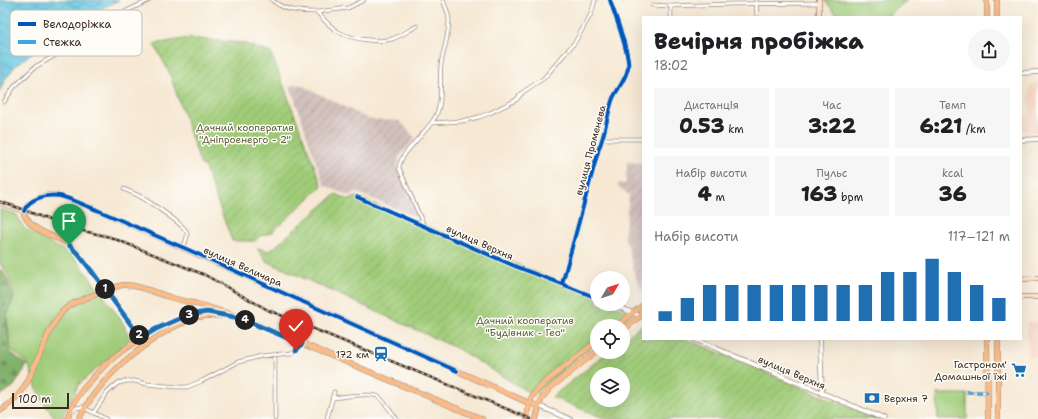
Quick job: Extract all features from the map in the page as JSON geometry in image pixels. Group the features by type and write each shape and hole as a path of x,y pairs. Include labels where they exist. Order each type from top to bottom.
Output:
{"main road":[{"path":"987,0 987,16"},
{"path":"997,0 997,16"},
{"path":"819,2 819,16"},
{"name":"вулиця Величара","path":"22,211 28,204 38,198 60,196 104,213 538,406"},
{"path":"0,204 22,211 28,222 36,228 69,245 79,255 117,305 141,338 143,346"},
{"path":"1022,279 1038,278"},
{"path":"0,411 16,399 22,391 30,377 42,348 62,312 67,307 120,285 133,286 210,307 240,318 482,419"},
{"path":"1022,297 1038,297"},
{"path":"625,319 642,306"},
{"path":"66,419 80,394 101,369 133,343 156,329 188,315 207,312 240,318"},
{"path":"80,419 85,408 110,376 124,361 143,346 181,323 199,317 223,315"},
{"path":"630,325 642,316"},
{"path":"987,340 988,419"},
{"path":"998,340 998,419"},
{"path":"526,419 529,403 533,395 543,384 590,347"},
{"path":"536,419 538,406 548,389 590,356"}],"street":[{"path":"128,10 150,0"},
{"path":"272,0 285,8 317,12 348,8 364,0"},
{"path":"424,226 399,165 403,157 435,119 439,109 441,67 448,34 449,18 443,0"},
{"path":"432,123 462,121 479,117 516,100 523,92 544,78 575,42 591,14 595,0"},
{"name":"вулиця Променева","path":"562,284 599,148 603,139 608,114 614,97 628,68 626,50 610,0"},
{"path":"652,4 671,6 756,2 819,2"},
{"path":"756,2 757,16"},
{"path":"671,6 671,16"},
{"path":"317,12 338,32 372,40 392,39 417,26"},
{"path":"4,102 14,87 35,68 54,56"},
{"path":"1022,73 1038,72"},
{"path":"603,139 642,139"},
{"path":"1022,140 1038,139"},
{"path":"124,189 140,197 185,229 187,239 183,248"},
{"name":"вулиця Верхня","path":"357,196 517,267 590,295"},
{"path":"628,311 642,316"},
{"name":"вулиця Верхня","path":"696,340 884,419"},
{"path":"820,340 822,394"},
{"path":"94,412 107,393 118,383 135,381 147,384 187,387 202,381 238,362 262,356 291,353 302,344"},
{"path":"275,354 275,419"},
{"path":"327,419 334,392"},
{"path":"967,392 988,392"},
{"path":"332,398 374,395 379,397 397,419"},
{"path":"538,406 570,419"},
{"path":"69,412 76,408 82,407 106,419"}],"shaded area":[{"path":"1038,81 1038,132 1022,131 1022,116 1030,116 1029,87"},
{"path":"299,84 369,119 400,121 415,138 400,156 397,166 418,218 356,192 351,197 324,185 290,86"},
{"path":"627,162 642,163 642,290 635,276 628,246 624,238 629,195 618,186 618,183 626,184"},
{"path":"1026,322 1038,322 1038,357 1028,357"}],"green space":[{"path":"824,0 907,0 888,16 838,16"},
{"name":"Дачний кооператив \"Дніпроенерго - 2\"","path":"189,38 242,43 271,53 322,186 272,232 260,236 255,241 232,241 204,165 201,165 169,72 154,44"},
{"name":"Дачний кооператив \"Будівник - Гео\"","path":"336,194 349,200 357,197 590,295 590,311 628,311 633,313 625,319 590,319 590,347 533,395 458,349 266,261 257,248 270,251"},
{"path":"0,209 17,215 24,228 72,254 122,321 130,339 79,384 61,419 56,419 40,398 28,363 11,350 7,317 14,297 9,276 0,264"},
{"path":"0,269 7,277 13,299 6,316 10,352 27,365 14,386 0,396"},
{"path":"642,325 642,340 688,340 877,419 606,419 552,397 599,359 630,359 630,334"},
{"path":"937,394 967,394 967,419 938,419"}],"water":[{"path":"0,0 119,0 99,10 10,10 10,56 28,56 15,66 4,81 0,91"}],"railway":[{"path":"0,202 22,209 66,227 110,237 205,275 268,310 531,419"}],"marked path":[{"path":"967,392 988,392"}],"cycle path":[{"path":"562,284 611,104 626,76 628,68 625,45 610,0"},
{"path":"24,211 30,203 44,196 60,196 70,199 189,250 457,371"},
{"path":"357,197 517,267 590,295"}],"place":[{"name":"172 км","path":"381,354"},
{"name":"Гастроном' Домашньої їжі","path":"1019,370"},
{"name":"Верхня 7","path":"872,398"}],"route":[{"path":"69,245 90,269 141,338 156,329 188,315 207,312 240,318 302,344 296,350"}]}
